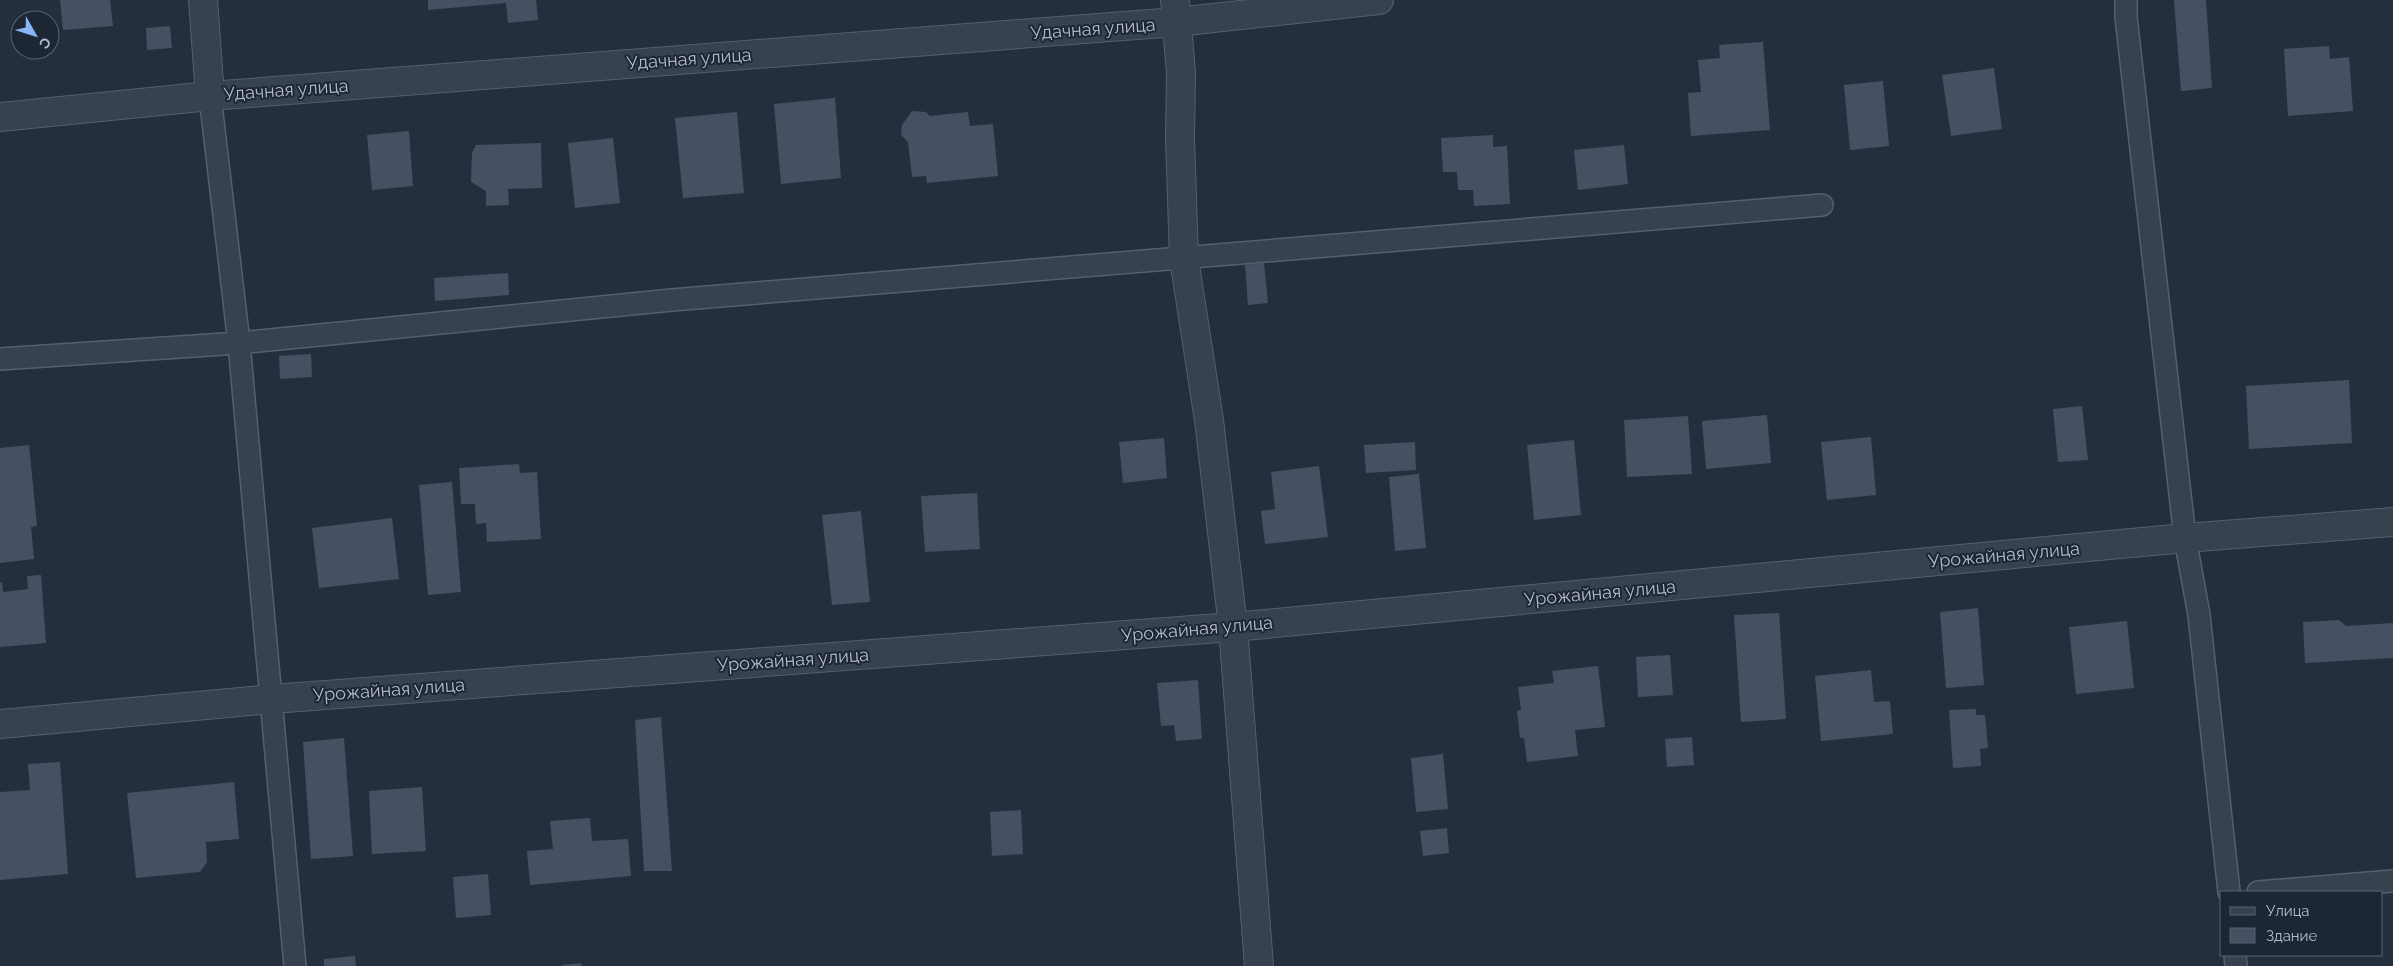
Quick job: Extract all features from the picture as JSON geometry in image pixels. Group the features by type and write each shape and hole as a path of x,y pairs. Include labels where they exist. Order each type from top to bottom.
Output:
{"street":[{"path":"203,0 210,96"},
{"name":"Удачная улица","path":"0,117 210,96 1175,11 1378,0"},
{"path":"1175,11 1181,73 1181,214 1184,258 1209,420 1233,627 1259,966"},
{"name":"Урожайная улица","path":"0,724 272,699 1233,627 2185,538 2393,522"}],"lane":[{"path":"2126,0 2126,17 2185,538 2200,615 2229,891"},
{"path":"210,96 239,343 295,966"},
{"path":"0,359 239,343 662,301 1822,205"},
{"path":"2270,891 2393,881"}],"building":[{"path":"60,0 110,0 113,26 63,30"},
{"path":"428,0 536,0 538,20 508,23 506,3 428,10"},
{"path":"2174,0 2206,0 2212,88 2181,91"},
{"path":"170,26 172,48 147,50 146,28"},
{"path":"1763,42 1770,130 1691,136 1688,93 1701,92 1698,60 1720,58 1719,45"},
{"path":"2329,46 2330,59 2349,57 2353,111 2288,116 2284,49"},
{"path":"1994,68 2002,129 1951,136 1942,75"},
{"path":"1883,81 1889,146 1850,150 1844,85"},
{"path":"835,98 841,178 781,184 774,104"},
{"path":"912,111 926,112 930,116 968,112 970,126 993,124 998,176 927,183 926,176 912,177 908,142 901,135 902,125"},
{"path":"737,112 744,193 683,198 675,118"},
{"path":"409,131 413,186 372,190 367,135"},
{"path":"1493,135 1493,147 1507,146 1510,204 1474,206 1473,190 1458,190 1457,172 1443,172 1441,138"},
{"path":"613,138 620,203 575,208 568,143"},
{"path":"541,143 542,188 508,189 509,205 486,206 486,191 471,182 472,153 476,145"},
{"path":"1624,145 1628,184 1578,190 1574,150"},
{"path":"1264,263 1268,303 1248,305 1245,265"},
{"path":"508,273 509,295 435,301 434,278"},
{"path":"311,354 312,377 280,379 279,356"},
{"path":"2349,380 2352,443 2249,449 2246,386"},
{"path":"2082,406 2088,460 2058,462 2053,409"},
{"path":"1767,415 1771,463 1706,469 1702,421"},
{"path":"1688,416 1692,474 1627,477 1624,420"},
{"path":"1871,437 1876,495 1827,500 1821,442"},
{"path":"1164,438 1167,478 1123,483 1119,442"},
{"path":"1574,440 1581,515 1534,520 1527,445"},
{"path":"1415,442 1416,470 1366,473 1364,445"},
{"path":"29,445 37,526 31,527 34,559 0,563 0,448"},
{"path":"519,464 520,473 537,472 541,539 487,542 486,523 476,524 475,504 461,504 459,468"},
{"path":"1319,466 1328,537 1265,544 1261,511 1275,509 1271,472"},
{"path":"1419,474 1426,548 1395,551 1389,477"},
{"path":"452,482 461,592 428,595 419,485"},
{"path":"977,493 980,549 925,552 921,496"},
{"path":"861,511 870,602 832,605 822,515"},
{"path":"392,518 399,579 319,588 312,528"},
{"path":"41,575 46,643 0,647 0,583 2,582 3,592 28,589 27,576"},
{"path":"1978,608 1984,685 1946,688 1940,612"},
{"path":"1779,613 1786,719 1741,722 1734,615"},
{"path":"2339,620 2346,626 2393,623 2393,658 2305,663 2303,622"},
{"path":"2127,621 2134,688 2076,694 2069,627"},
{"path":"1670,655 1673,695 1638,697 1636,657"},
{"path":"1598,666 1605,727 1575,730 1578,756 1527,762 1524,738 1520,738 1517,711 1521,710 1518,687 1554,683 1552,671"},
{"path":"1871,670 1874,702 1890,701 1893,734 1821,741 1815,676"},
{"path":"1198,680 1202,739 1176,741 1174,725 1161,726 1157,683"},
{"path":"1976,709 1976,715 1985,715 1988,748 1980,749 1981,766 1953,768 1949,710"},
{"path":"661,717 672,871 644,871 635,720"},
{"path":"1692,737 1694,765 1667,767 1665,739"},
{"path":"344,738 353,856 311,859 303,742"},
{"path":"1443,754 1448,809 1416,812 1411,758"},
{"path":"60,762 68,874 0,880 0,792 30,790 28,764"},
{"path":"234,782 239,839 206,842 207,862 200,872 136,878 127,793"},
{"path":"422,787 426,851 372,854 369,791"},
{"path":"1021,810 1023,854 992,856 990,812"},
{"path":"590,818 592,841 628,839 631,876 530,885 527,851 553,849 550,821"},
{"path":"1447,828 1449,853 1423,856 1420,831"},
{"path":"488,874 491,915 456,918 453,877"},
{"path":"355,956 356,966 324,966 324,959"},
{"path":"581,963 582,966 562,966 562,965"}]}
